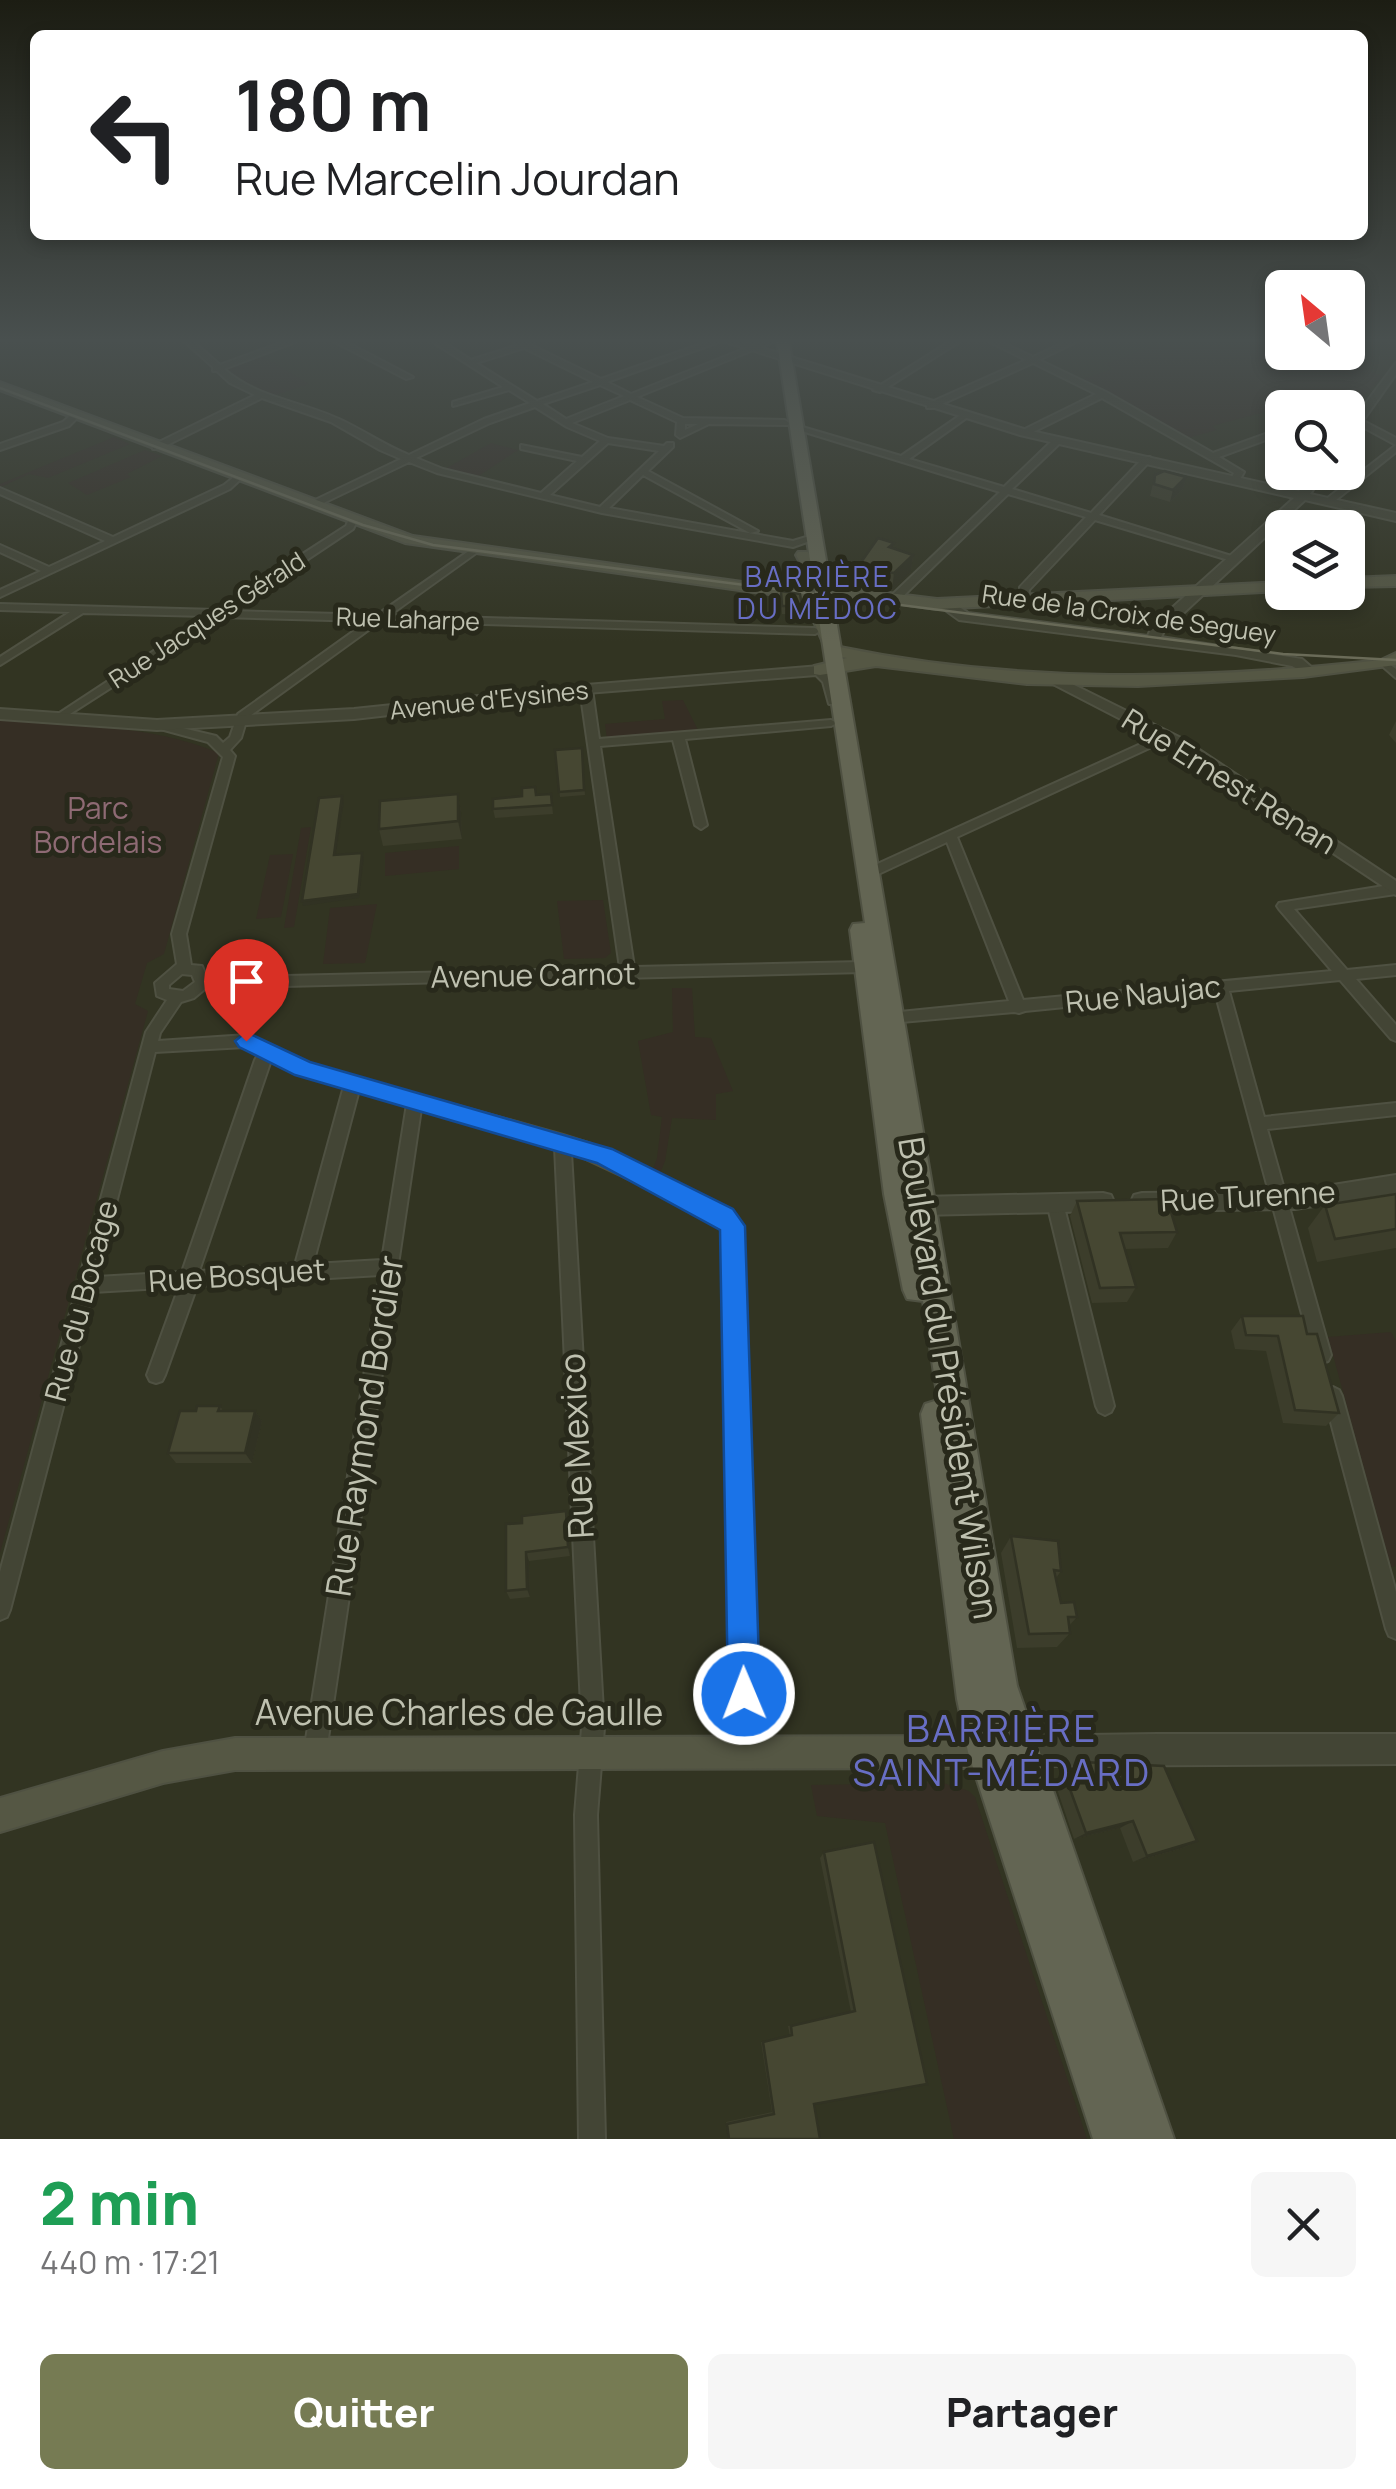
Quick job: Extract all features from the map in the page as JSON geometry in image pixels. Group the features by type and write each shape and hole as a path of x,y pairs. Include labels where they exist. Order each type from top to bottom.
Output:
{"main road":[{"name":"Rue de la Croix de Seguey","path":"142,442 410,540 946,604"},
{"path":"793,442 806,545 823,592"},
{"path":"1365,583 1396,581"},
{"path":"946,604 1265,588"},
{"name":"Boulevard du Président Wilson","path":"823,592 815,631 830,662"},
{"name":"Boulevard du Président Wilson","path":"823,592 855,878 872,963 890,1018 999,1686 1002,1752 1114,2139"},
{"path":"830,662 887,662 1058,682 1264,677 1392,666"},
{"name":"Boulevard du Président Wilson","path":"838,730 868,874 884,1102 923,1325 975,1700 1002,1752 1153,2139"},
{"name":"Avenue Charles de Gaulle","path":"0,1815 199,1759 315,1752 1002,1752"}],"street":[{"path":"156,447 167,442"},
{"path":"376,442 440,471 542,496 806,545"},
{"path":"314,504 445,442"},
{"path":"542,496 604,442"},
{"path":"618,442 665,449"},
{"path":"602,510 673,442"},
{"path":"843,442 1236,558"},
{"path":"902,460 928,442"},
{"path":"895,598 1056,442"},
{"path":"1061,442 1396,517"},
{"path":"1188,442 1239,472 1236,479"},
{"path":"1213,456 1254,442"},
{"path":"1328,502 1396,445"},
{"path":"524,447 583,460"},
{"path":"1024,600 1024,589 1148,459"},
{"path":"642,471 749,528 755,536"},
{"path":"0,594 227,487 239,476"},
{"path":"1153,641 1156,629 1307,490"},
{"path":"0,491 112,540"},
{"name":"Rue Jacques Gérald","path":"59,718 352,526 352,521"},
{"path":"0,548 48,570"},
{"path":"185,968 179,934 229,756 225,748 235,738 240,721 476,549"},
{"name":"Rue de la Croix de Seguey","path":"946,604 964,617 1298,662 1310,672"},
{"name":"Rue Laharpe","path":"0,607 815,631"},
{"path":"0,662 81,609"},
{"path":"1126,609 1168,619"},
{"name":"Avenue d'Eysines","path":"0,714 157,726 354,714 830,662"},
{"name":"Rue Ernest Renan","path":"1058,682 1167,736 1396,889"},
{"path":"586,689 628,974"},
{"name":"Avenue d'Eysines","path":"157,726 212,739 225,748"},
{"path":"594,743 838,730"},
{"path":"678,736 701,825"},
{"path":"868,874 1167,736"},
{"path":"951,837 1019,1008"},
{"path":"1396,889 1284,906 1396,1035"},
{"name":"Avenue Carnot","path":"202,983 628,974 872,963"},
{"path":"185,968 201,974 202,983 195,992 176,998 162,992 168,975 185,968"},
{"name":"Rue Naujac","path":"890,1018 1396,970"},
{"path":"1220,986 1396,1629"},
{"name":"Rue du Bocage","path":"0,1610 150,1047 158,1024 176,998"},
{"path":"150,1047 246,1041 304,1069 563,1141 724,1216 732,1226 745,1752"},
{"path":"156,1375 262,1060 269,1052"},
{"path":"302,1272 353,1084"},
{"name":"Rue Raymond Bordier","path":"315,1752 415,1100"},
{"path":"884,1102 905,1181 920,1206"},
{"path":"1260,1124 1396,1109"},
{"name":"Rue Mexico","path":"563,1141 593,1728 586,1816 592,2139"},
{"name":"Rue Turenne","path":"920,1206 1280,1200 1396,1184"},
{"path":"1054,1204 1105,1406"},
{"name":"Rue Bosquet","path":"86,1285 389,1267"},
{"path":"1137,2139 1002,1752 1173,1751 1248,1746 1396,1749"}],"green space":[{"path":"102,442 130,444 48,478 29,474 1,487 13,492 10,494 0,489 0,484"},
{"path":"491,443 518,450 477,477 445,469"},
{"path":"145,450 162,456 127,474 131,477 87,495 68,483"},
{"path":"683,700 699,732 607,740 605,724 665,719 662,701"},
{"name":"Parc Bordelais","path":"0,720 139,731 219,753 164,954 147,963 135,1004 148,1011 0,1553"},
{"path":"311,827 294,927 284,928 301,828"},
{"path":"459,846 459,869 385,876 385,853"},
{"path":"293,854 281,917 256,919 270,855"},
{"path":"603,900 611,953 605,958 564,959 557,901"},
{"path":"377,904 365,963 323,964 330,908"},
{"path":"672,988 692,988 695,1037 711,1038 733,1091 716,1094 716,1120 672,1118 658,1178 651,1175 662,1117 651,1115 638,1041 673,1032"},
{"path":"1391,1332 1396,1341 1396,1566 1391,1567 1328,1337"},
{"path":"943,1783 969,1791 975,1797 1087,2139 954,2139 885,1823 817,1816 811,1785"}],"building":[{"path":"1164,471 1186,477 1173,490 1154,484 1155,475"},
{"path":"878,538 894,543 889,547 913,555 894,573 857,568"},
{"path":"781,591 800,594 802,606 782,606"},
{"path":"582,748 584,790 559,792 555,750"},
{"path":"535,787 536,795 551,794 552,805 493,809 493,799 522,796 522,788"},
{"path":"458,794 458,821 379,829 380,801"},
{"path":"342,796 334,855 362,853 358,894 302,901 319,798"},
{"path":"1396,1194 1396,1229 1335,1239 1325,1205"},
{"path":"1167,1199 1177,1232 1120,1233 1136,1287 1100,1288 1077,1201"},
{"path":"1242,1316 1303,1316 1307,1334 1317,1334 1339,1413 1295,1410 1278,1336 1246,1335"},
{"path":"197,1406 220,1406 218,1411 255,1411 245,1453 168,1453 180,1411 196,1411"},
{"path":"566,1511 568,1547 526,1552 527,1589 506,1591 506,1524 522,1523 522,1516"},
{"path":"1011,1536 1058,1541 1061,1571 1054,1570 1061,1603 1074,1602 1077,1617 1068,1617 1070,1633 1029,1634"},
{"path":"1082,1762 1164,1766 1197,1841 1147,1856 1133,1821 1086,1833 1067,1781"},
{"path":"874,1842 927,2084 814,2104 820,2139 729,2139 727,2124 774,2114 763,2042 792,2035 791,2026 855,2011 824,1852"}],"tram line":[{"path":"143,442 363,525 433,545 1283,654 1396,660"}],"district":[{"name":"BARRIÈRE DU MÉDOC","path":"818,593"},
{"name":"BARRIÈRE SAINT-MÉDARD","path":"1002,1751"}],"route":[{"path":"246,1041 304,1069 563,1141 603,1156 724,1216 732,1226 744,1694"}]}
